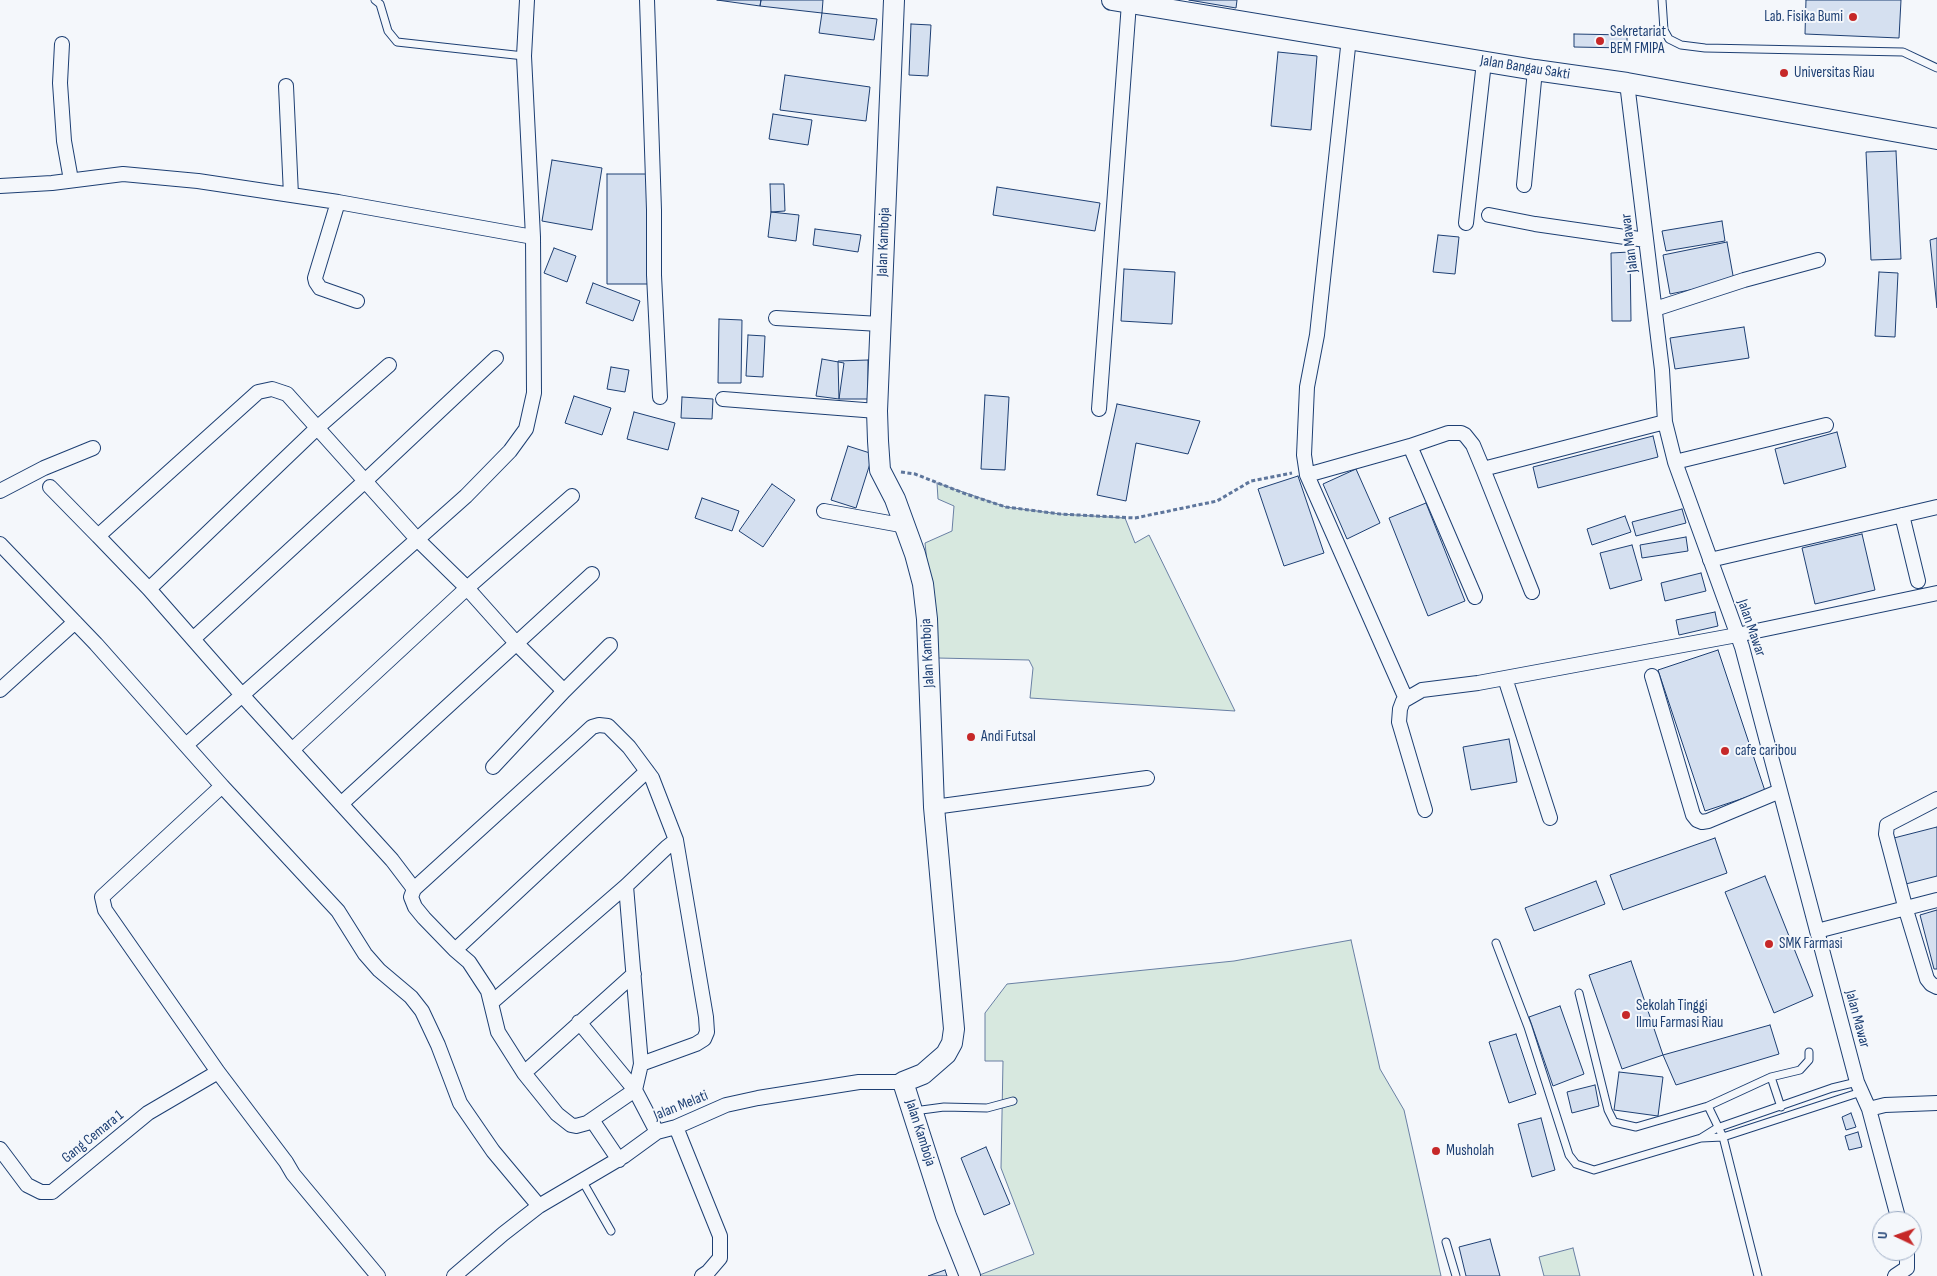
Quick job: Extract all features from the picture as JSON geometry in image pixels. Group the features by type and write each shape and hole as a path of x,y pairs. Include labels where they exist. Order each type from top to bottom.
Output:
{"street":[{"path":"186,745 466,496 510,451 526,429 534,393 533,237 524,56 526,0"},
{"path":"647,0 654,201 654,275 660,397"},
{"name":"Jalan Kamboja","path":"894,0 877,411 880,470 906,526 923,584 927,619 934,807 954,1029 952,1043 946,1054 923,1074 903,1082 914,1111 946,1216 970,1276"},
{"path":"1099,409 1120,1"},
{"name":"Jalan Bangau Sakti","path":"1120,1 1484,62 1627,83 1937,139"},
{"path":"1349,38 1317,335 1307,387 1304,456 1307,472 1406,699"},
{"path":"62,44 60,84 64,141 71,180"},
{"path":"1466,223 1484,62"},
{"path":"1524,185 1535,70"},
{"name":"Jalan Mawar","path":"1627,83 1662,370 1665,422 1675,462 1742,647 1859,1087 1869,1109 1896,1211"},
{"path":"286,86 291,195"},
{"path":"0,186 123,174 198,181 338,202 533,237"},
{"path":"338,202 315,278 320,288 357,301"},
{"path":"1489,215 1535,224 1646,240"},
{"path":"1655,310 1744,280 1818,260"},
{"path":"776,318 880,324"},
{"path":"193,639 496,358"},
{"path":"149,588 317,428 389,365"},
{"path":"98,536 258,392 272,389 287,394 417,539 467,588 517,644 564,691"},
{"path":"723,399 877,411"},
{"path":"1484,469 1665,422"},
{"path":"1675,462 1826,425"},
{"path":"1307,472 1410,446 1448,433 1461,433 1465,435 1473,445 1484,469 1532,592"},
{"path":"1410,446 1475,597"},
{"path":"0,491 44,468 93,448"},
{"path":"50,487 149,588 242,695 392,860 414,889"},
{"path":"292,750 467,588 572,496"},
{"path":"1710,560 1937,507"},
{"path":"824,511 906,526"},
{"path":"1902,515 1918,581"},
{"path":"0,544 75,622 222,786 338,911 369,960 411,997 422,1011 438,1045 460,1103 492,1151 539,1206"},
{"path":"341,804 592,574"},
{"path":"1425,810 1399,722 1400,709 1404,701 1422,690 1505,678 1737,636 1937,593"},
{"path":"0,690 75,622"},
{"path":"493,767 610,645"},
{"path":"1652,676 1693,814 1697,820 1702,822 1708,821 1780,791"},
{"path":"1505,678 1550,818"},
{"path":"626,886 641,1064 635,1090 592,1120 576,1126 564,1121 556,1114 524,1073 498,1032 488,991 469,962 455,950 415,907 411,897 414,889 592,727 598,725 608,726 630,747 652,778 676,840 706,1017 707,1032 704,1039 696,1044 641,1064"},
{"path":"455,950 647,770"},
{"path":"934,807 1147,778"},
{"path":"222,786 102,897 105,910 218,1072 293,1174 378,1276"},
{"path":"1937,799 1887,826 1886,834 1927,979 1937,987"},
{"path":"491,1003 676,840"},
{"path":"1817,931 1906,910 1937,900"},
{"path":"524,1073 634,974"},
{"path":"579,1022 635,1090 657,1132"},
{"name":"Gang Cemara 1","path":"0,1149 27,1185 41,1192 52,1192 148,1114 218,1072"},
{"name":"Jalan Melati","path":"454,1276 539,1206 619,1160 657,1132 676,1127 726,1105 758,1098 859,1082 903,1082"},
{"path":"1869,1109 1885,1106 1937,1103"},
{"path":"592,1120 619,1160"},
{"path":"676,1127 720,1236 720,1258 702,1276"},
{"path":"1894,1276 1906,1268 1906,1261"}],"lane":[{"path":"375,0 380,4 388,31 397,42 524,56"},
{"path":"1662,0 1664,30 1669,39 1681,45 1705,48 1904,52 1937,68"},
{"path":"1496,944 1528,1027 1569,1155 1576,1164 1594,1170 1701,1138 1718,1128 1832,1088 1859,1087"},
{"path":"1579,992 1608,1110 1614,1122 1636,1127 1708,1106 1771,1077 1800,1070 1809,1060 1809,1052"},
{"path":"1771,1077 1781,1107"},
{"path":"1701,1138 1723,1138 1859,1087"},
{"path":"914,1111 944,1107 987,1108 1013,1100"},
{"path":"1708,1106 1723,1138 1758,1276"},
{"path":"583,1182 611,1231"},
{"path":"1446,1242 1456,1276"}],"path":[{"path":"880,470 915,474 1006,507 1060,514 1134,518 1217,501 1251,481 1307,472"}],"shaded area":[{"path":"937,483 1006,507 1060,514 1125,518 1135,543 1149,535 1235,711 1030,698 1033,668 1029,660 937,658 925,543 952,531 954,506 938,499"},
{"path":"1351,940 1380,1069 1404,1110 1441,1276 977,1276 1034,1254 1001,1168 1003,1061 985,1061 985,1013 1007,984 1234,961"},
{"path":"1573,1248 1580,1276 1544,1276 1539,1257"}],"building":[{"path":"717,0 761,0 760,6"},
{"path":"761,0 823,0 822,13 760,6"},
{"path":"1189,0 1237,0 1236,8"},
{"name":"Lab. Fisika Bumi","path":"1806,0 1901,0 1899,38 1805,34"},
{"path":"822,13 877,19 874,40 819,33"},
{"path":"911,24 931,25 928,76 909,75"},
{"name":"Sekretariat BEM FMIPA","path":"1574,34 1627,35 1627,48 1574,47"},
{"path":"1278,52 1317,56 1311,130 1271,126"},
{"path":"785,75 870,87 866,121 780,110"},
{"path":"773,114 812,120 808,145 769,139"},
{"path":"1896,151 1901,259 1871,260 1866,152"},
{"path":"552,160 602,168 592,230 542,221"},
{"path":"607,174 648,174 648,284 607,284"},
{"path":"770,184 784,184 785,211 771,212"},
{"path":"997,187 1100,203 1095,231 993,215"},
{"path":"771,212 799,215 796,241 768,237"},
{"path":"1722,221 1725,241 1666,251 1662,231"},
{"path":"815,229 861,235 858,252 813,245"},
{"path":"1438,235 1459,237 1455,274 1433,272"},
{"path":"1937,238 1937,308 1930,240"},
{"path":"1727,242 1734,281 1670,294 1663,255"},
{"path":"554,248 576,256 567,282 544,273"},
{"path":"1630,252 1631,321 1612,321 1611,253"},
{"path":"1124,269 1175,272 1172,324 1121,321"},
{"path":"1879,272 1898,273 1895,337 1875,336"},
{"path":"593,283 640,301 633,321 586,303"},
{"path":"719,319 742,320 741,383 718,383"},
{"path":"1744,327 1749,358 1675,369 1670,338"},
{"path":"748,335 765,336 763,377 746,376"},
{"path":"822,359 844,363 839,399 816,396"},
{"path":"868,360 868,399 839,399 838,361"},
{"path":"611,367 629,370 625,392 607,389"},
{"path":"985,395 1009,397 1005,470 981,469"},
{"path":"574,396 611,408 602,435 565,423"},
{"path":"682,397 713,399 712,419 681,418"},
{"path":"1117,404 1200,421 1188,454 1136,443 1126,501 1097,495"},
{"path":"634,412 675,423 668,450 627,439"},
{"path":"1837,432 1846,467 1784,484 1775,449"},
{"path":"1653,436 1658,457 1538,488 1533,467"},
{"path":"848,446 873,454 856,508 831,500"},
{"path":"1356,469 1380,523 1347,539 1323,484"},
{"path":"1298,476 1324,553 1284,566 1258,489"},
{"path":"772,484 795,500 763,547 739,531"},
{"path":"702,498 739,511 732,531 695,518"},
{"path":"1426,503 1465,601 1428,616 1389,518"},
{"path":"1682,509 1686,523 1636,536 1632,522"},
{"path":"1625,516 1631,532 1592,545 1587,529"},
{"path":"1862,534 1875,590 1815,604 1802,548"},
{"path":"1686,537 1688,551 1642,558 1640,545"},
{"path":"1632,545 1642,580 1610,589 1600,553"},
{"path":"1701,573 1706,591 1665,601 1661,583"},
{"path":"1715,612 1718,626 1679,635 1676,620"},
{"path":"1718,650 1765,791 1705,811 1658,670"},
{"path":"1509,739 1517,782 1471,790 1463,747"},
{"path":"1937,827 1937,876 1902,885 1890,839"},
{"path":"1715,838 1727,873 1623,910 1610,875"},
{"name":"SMK Farmasi","path":"1765,876 1813,996 1774,1013 1725,892"},
{"path":"1596,881 1605,904 1534,931 1525,908"},
{"path":"1937,910 1937,969 1934,969 1920,915"},
{"name":"Sekolah Tinggi Ilmu Farmasi Riau","path":"1631,961 1663,1055 1622,1069 1589,975"},
{"path":"1560,1006 1584,1074 1553,1086 1529,1017"},
{"name":"Sekolah Tinggi Ilmu Farmasi Riau","path":"1770,1025 1779,1054 1676,1085 1663,1055"},
{"path":"1516,1034 1536,1094 1509,1103 1489,1042"},
{"path":"1619,1072 1663,1077 1658,1116 1614,1110"},
{"path":"1595,1085 1599,1106 1572,1113 1567,1092"},
{"path":"1851,1113 1856,1127 1846,1130 1842,1117"},
{"path":"1541,1118 1555,1170 1532,1177 1518,1124"},
{"path":"1858,1132 1862,1147 1849,1150 1845,1136"},
{"path":"986,1147 1010,1204 984,1215 961,1158"},
{"path":"1490,1239 1500,1276 1466,1276 1459,1247"},
{"path":"945,1270 947,1276 928,1276"}],"place":[{"name":"Lab. Fisika Bumi","path":"1853,17"},
{"name":"Sekretariat BEM FMIPA","path":"1600,41"},
{"name":"Universitas Riau","path":"1784,73"},
{"name":"Andi Futsal","path":"971,737"},
{"name":"cafe caribou","path":"1725,751"},
{"name":"SMK Farmasi","path":"1769,944"},
{"name":"Sekolah Tinggi Ilmu Farmasi Riau","path":"1626,1015"},
{"name":"Musholah","path":"1436,1151"}]}
